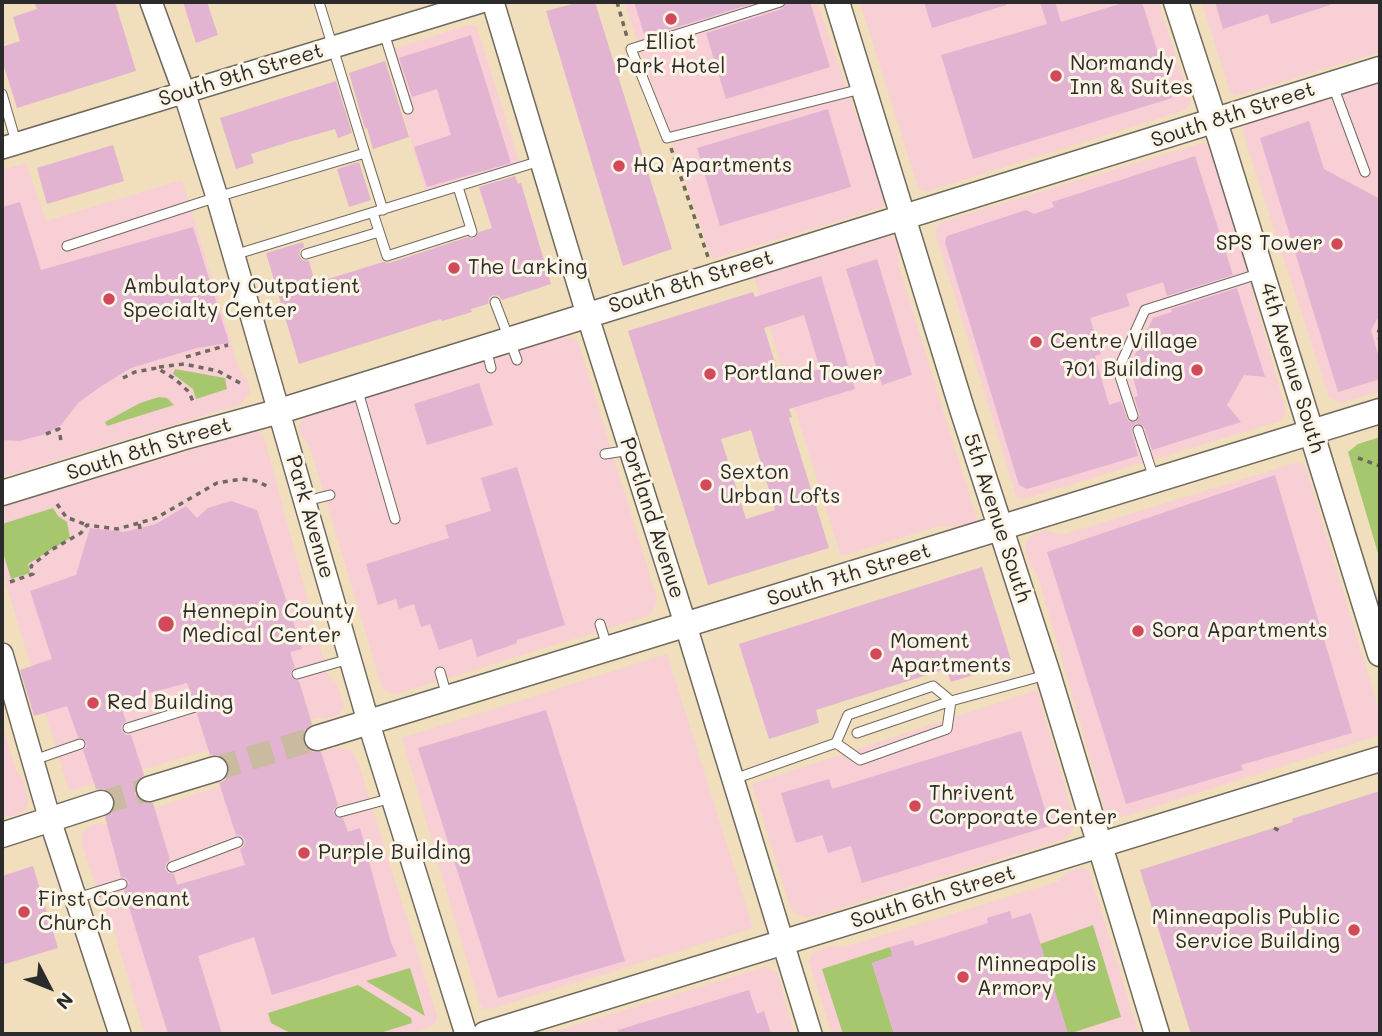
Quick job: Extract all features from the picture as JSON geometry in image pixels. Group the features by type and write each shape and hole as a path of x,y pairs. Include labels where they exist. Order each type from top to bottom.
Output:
{"main road":[{"name":"5th Avenue South","path":"837,2 1048,674 1157,1034"},
{"name":"4th Avenue South","path":"1176,2 1380,654"},
{"name":"South 8th Street","path":"2,493 357,387 501,353 587,314 1380,69"},
{"name":"South 7th Street","path":"317,738 1380,411"},
{"name":"South 6th Street","path":"485,1034 1380,759"},
{"path":"149,789 215,769"},
{"path":"2,835 101,803"}],"street":[{"name":"Park Avenue","path":"150,2 184,92 217,197 368,721 466,1034"},
{"name":"South 9th Street","path":"9,145 481,2"},
{"name":"Portland Avenue","path":"494,2 540,161 811,1034"},
{"path":"2,653 50,820 120,1034"}],"lane":[{"path":"319,2 365,153 378,211 379,232 387,256 472,231 458,187"},
{"path":"780,2 631,50 667,138 864,88"},
{"path":"383,31 408,109"},
{"path":"1333,84 1365,172"},
{"path":"2,94 9,145"},
{"path":"67,246 365,153"},
{"path":"234,255 540,161"},
{"path":"306,254 379,232"},
{"path":"1133,416 1118,370 1145,310 1262,272"},
{"path":"495,302 501,353"},
{"path":"357,387 395,519"},
{"path":"1138,430 1155,480"},
{"path":"605,454 630,450"},
{"path":"306,501 330,495"},
{"path":"600,625 608,649"},
{"path":"297,674 350,658"},
{"path":"440,672 448,698"},
{"path":"857,733 951,701 1048,674"},
{"path":"732,780 836,743 848,715 933,686 951,701"},
{"path":"836,743 860,760 947,729 951,701"},
{"path":"128,728 195,707"},
{"path":"33,760 80,744"},
{"path":"340,812 392,798"},
{"path":"172,867 238,842"},
{"path":"75,899 122,884"}],"path":[{"path":"617,2 631,50"},
{"path":"667,138 715,275"},
{"path":"1380,328 1380,341"},
{"path":"189,365 185,355 229,345"},
{"path":"123,379 135,372 169,364 218,371 240,383"},
{"path":"157,368 189,392 194,404"},
{"path":"46,434 59,429 61,440"},
{"path":"1358,458 1380,466"},
{"path":"57,504 66,517 87,524 117,528 139,526 229,479 256,481 269,487"},
{"path":"10,582 33,575 31,566 51,550 81,533 87,524"},
{"path":"1274,828 1282,832"}],"shaded area":[{"path":"624,2 817,2 885,198 881,208 712,259"},
{"path":"860,2 1158,2 1190,104 1185,110 928,191 922,190 918,187"},
{"path":"1202,2 1380,2 1380,52 1236,96 1230,92"},
{"path":"468,25 476,26 478,31 521,168 426,195 387,51"},
{"name":"SPS Tower","path":"1380,82 1380,391 1342,403 1329,397 1243,127 1249,122"},
{"path":"1202,143 1212,148 1286,411 1284,416 1280,421 1023,499 1017,498 935,232 938,225"},
{"path":"26,163 46,221 182,180 239,369 247,380 250,393 241,404 2,477 2,170"},
{"path":"891,236 898,242 899,267 977,520 962,526 939,526 841,556 754,277"},
{"path":"565,336 578,341 657,599 654,608 648,616 396,694 388,692 382,687 310,447 300,434 299,426 304,418 312,414"},
{"name":"Hennepin County Medical Center","path":"257,430 264,437 328,676 337,684 344,707 340,714 326,719 320,717 69,791 2,571 2,507"},
{"path":"1296,463 1306,468 1380,714 1380,732 1377,736 1119,818 1110,816 1105,810 1038,576 1029,562 1025,548 1027,540 1033,534 1046,530 1062,535"},
{"path":"667,654 753,928 484,1009 479,1002 402,738"},
{"path":"1037,690 1075,822 1072,832 1065,839 808,918 791,909 752,784"},
{"path":"2,723 28,800 27,807 21,813 2,817"},
{"path":"338,747 351,750 358,762 437,1016 435,1023 410,1034 144,1034 112,923 105,915 82,844 82,833 98,823 104,825"},
{"path":"1082,867 1089,871 1139,1034 832,1034 809,961 812,953 832,946 844,947 1057,882 1070,871"},
{"path":"765,967 777,972 794,1034 547,1034"}],"green space":[{"path":"175,369 225,378 227,389 196,399 193,389 173,374"},
{"path":"159,397 167,398 174,405 107,426 105,422 140,403"},
{"path":"1380,437 1380,560 1348,452 1358,444"},
{"path":"53,508 58,516 67,522 70,538 28,564 30,573 11,579 2,549 2,524"},
{"path":"1093,925 1121,1017 1068,1034 1040,944"},
{"path":"890,947 893,956 872,963 894,1034 843,1034 822,969"},
{"path":"410,968 425,1016 366,981"},
{"path":"358,985 411,1018 412,1023 377,1034 292,1034 271,1023 268,1013"}],"building":[{"path":"34,2 115,2 136,71 17,108 2,60 2,47 20,41 13,17 37,9"},
{"path":"183,2 207,2 218,35 196,43"},
{"name":"HQ Apartments","path":"580,2 595,2 672,249 623,266 546,11"},
{"name":"Elliot Park Hotel","path":"634,2 758,2 645,37"},
{"path":"787,2 810,2 830,67 726,99 706,33 782,9"},
{"path":"924,2 1006,2 1006,5 932,28"},
{"name":"Normandy Inn & Suites","path":"1040,2 1055,2 1061,22 1126,2 1142,2 1172,98 973,159 941,55 1047,24"},
{"path":"1215,2 1330,2 1330,5 1271,24 1268,14 1223,29"},
{"path":"471,35 511,163 427,187 414,147 451,135 437,89 412,97 399,58"},
{"path":"385,61 409,137 373,149 349,73"},
{"path":"336,81 352,133 338,138 335,129 289,142 251,154 254,163 236,169 220,118"},
{"path":"828,109 851,187 720,226 697,148"},
{"name":"SPS Tower","path":"1309,121 1324,169 1380,199 1380,314 1371,330 1380,361 1380,379 1338,392 1260,138"},
{"path":"113,145 124,181 47,204 37,168"},
{"path":"1195,156 1233,275 1167,296 1163,282 1126,294 1130,306 1090,318 1101,354 1095,356 1109,405 1121,401 1128,421 1136,422 1140,415 1134,397 1138,396 1130,365 1153,318 1172,312 1171,309 1237,288 1265,377 1244,375 1227,405 1241,422 1152,450 1144,427 1136,423 1131,429 1138,456 1027,489 1019,485 945,242 947,236 1026,210 1034,214 1054,207 1052,202"},
{"path":"359,162 371,200 349,207 337,169"},
{"name":"The Larking","path":"515,176 518,184 521,183 551,284 502,300 493,295 488,304 471,309 472,312 442,321 441,319 299,364 266,253 303,242 304,247 299,255 302,260 309,261 315,283 383,262 389,263 468,237 473,239 479,232 492,228 479,187"},
{"name":"Ambulatory Outpatient Specialty Center","path":"20,202 41,270 193,227 229,343 197,348 131,368 79,402 61,425 46,434 19,441 2,440 2,207"},
{"path":"877,259 912,375 882,385 846,269"},
{"path":"821,276 855,389 789,409 792,417 789,418 829,548 708,585 628,331 753,292 755,297","holes":["804,315 820,369 781,381 764,328","751,430 775,510 746,519 721,439"]},
{"path":"479,383 493,425 427,445 414,404"},
{"path":"517,467 565,625 517,640 517,643 477,657 472,639 439,650 430,624 421,627 414,604 399,609 396,599 378,605 366,564 449,538 445,525 491,511 481,478"},
{"path":"1275,475 1352,733 1241,765 1243,770 1126,804 1047,552"},
{"path":"231,501 257,510 302,649 290,652 295,668 290,672 291,677 299,681 312,724 303,734 303,743 313,752 321,752 338,805 333,810 335,816 343,818 348,832 360,828 391,943 397,956 272,995 254,937 198,956 222,1034 168,1034 124,891 129,883 126,878 121,877 105,817 116,805 115,798 105,789 96,789 83,750 87,746 86,741 78,737 67,706 34,716 20,670 52,659 30,591 76,575 90,528 124,532 156,524 186,506 197,518 208,508","holes":["187,683 193,700 201,704 202,709 197,714 210,755 219,755 229,764 229,773 225,780 219,783 236,835 245,840 240,849 245,865 177,885 174,874 165,869 170,860 153,803 145,803 135,794 135,785 144,775 131,735 122,731 121,726 126,721 119,701"]},
{"name":"Moment Apartments","path":"982,567 1012,663 951,682 946,669 816,710 819,723 769,739 739,644"},
{"path":"546,710 625,961 498,998 418,748"},
{"name":"Thrivent Corporate Center","path":"1021,731 1050,826 862,883 851,846 828,853 822,835 796,843 781,793 829,779 832,789"},
{"path":"1380,791 1380,1034 1191,1034 1140,870 1293,822 1292,819"},
{"name":"First Covenant Church","path":"33,866 58,948 2,965 2,876"},
{"name":"Minneapolis Armory","path":"1010,911 1012,919 1031,913 1068,1034 894,1034 872,963 892,956 890,947 913,940 915,946 988,923 987,918"},
{"path":"749,990 757,1014 764,1011 771,1034 618,1034 618,1030"}],"tunnel":[{"path":"215,769 317,738"},
{"path":"101,803 149,789"}],"place":[{"name":"Elliot Park Hotel","path":"671,19"},
{"name":"Normandy Inn & Suites","path":"1056,76"},
{"name":"HQ Apartments","path":"619,166"},
{"name":"SPS Tower","path":"1337,244"},
{"name":"The Larking","path":"454,268"},
{"name":"Ambulatory Outpatient Specialty Center","path":"109,299"},
{"name":"Centre Village","path":"1036,342"},
{"name":"701 Building","path":"1197,370"},
{"name":"Portland Tower","path":"710,374"},
{"name":"Sexton Urban Lofts","path":"706,485"},
{"name":"Hennepin County Medical Center","path":"166,624"},
{"name":"Sora Apartments","path":"1138,631"},
{"name":"Moment Apartments","path":"876,654"},
{"name":"Red Building","path":"93,703"},
{"name":"Thrivent Corporate Center","path":"915,806"},
{"name":"Purple Building","path":"304,853"},
{"name":"First Covenant Church","path":"24,912"},
{"name":"Minneapolis Public Service Building","path":"1354,930"},
{"name":"Minneapolis Armory","path":"963,977"}]}
